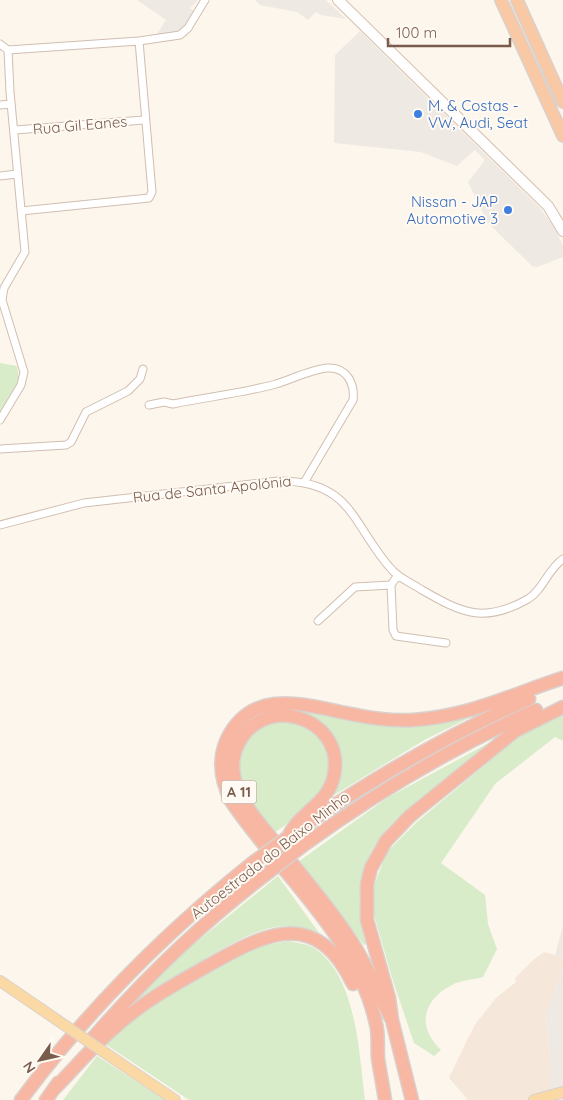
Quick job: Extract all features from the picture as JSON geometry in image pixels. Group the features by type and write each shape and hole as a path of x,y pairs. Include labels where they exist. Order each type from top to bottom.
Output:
{"highway":[{"path":"501,0 563,136"},
{"path":"516,0 563,102"},
{"path":"385,1100 378,1057 376,1025 350,960 312,904 240,814 226,790 222,767 223,753 230,732 246,715 256,709 278,702 302,704 381,719 413,720 447,716 479,708 563,678"},
{"name":"Autoestrada do Baixo Minho","path":"21,1100 72,1036 133,969 194,911 251,864 375,779 420,753 484,719 563,684"},
{"name":"Autoestrada do Baixo Minho","path":"46,1100 88,1044 147,979 213,916 301,847 358,807 431,762 509,723 563,700"},
{"name":"A 11","path":"412,1100 392,1020 390,998 367,920 367,884 378,853 386,840 410,816 501,742 528,723 563,706"},
{"name":"A 11","path":"288,837 294,825 316,808 324,798 335,773 334,756 322,733 307,721 287,714 264,718 252,726 240,739 233,764 237,788 251,812 350,938 392,1020"},
{"path":"54,1089 112,1030 146,1003 242,946 266,936 280,933 294,933 319,941 340,962 354,988 378,1057"}],"main road":[{"path":"338,0 548,206 563,231"},
{"path":"0,982 175,1100"},
{"path":"534,1100 563,1092"}],"street":[{"path":"0,44 8,50 139,41 180,35 188,28 206,0"},
{"path":"21,211 149,198 152,192 144,120 139,41"},
{"path":"0,420 21,385 24,372 2,300 4,288 26,252 11,104 8,50"},
{"path":"0,104 11,104"},
{"name":"Rua Gil Eanes","path":"15,130 144,120"},
{"path":"0,176 18,174"},
{"path":"149,405 164,402 173,404 274,384 328,368 344,373 351,380 354,392 353,400 305,481"},
{"path":"0,448 66,445 71,442 86,412 128,391 140,379 143,369"},
{"name":"Rua de Santa Apolónia","path":"0,525 84,503 278,481 305,481 340,499 398,575 448,604 478,615 501,609 529,598 563,560"},
{"path":"398,575 391,585 393,630 396,636 446,643"},
{"path":"318,621 355,588 391,585"}],"shaded area":[{"path":"137,0 198,0 190,8 194,11 183,27 176,32 157,34 166,20"},
{"path":"255,0 326,0 346,19 321,15 316,12 308,20 297,12 260,5"},
{"path":"360,31 539,207 554,227 563,246 563,257 537,267 532,266 488,223 468,182 485,160 475,150 457,166 421,152 334,143 335,55"},
{"path":"563,925 563,957 555,955"},
{"path":"544,952 563,957 563,969 546,1015 551,1070 550,1100 468,1100 449,1078 467,1040 476,1023 496,998 516,982 515,978"},
{"path":"563,969 563,1100 548,1100 551,1070 546,1015"}],"green space":[{"path":"0,363 17,366 19,380 0,411"},
{"path":"292,709 321,713 471,717 426,739 334,795 341,773 338,752 291,712"},
{"path":"563,714 563,741 555,737 495,784 441,863 485,895 488,924 497,949 483,977 452,985 442,991 429,1006 426,1014 428,1032 441,1050 434,1056 414,1043 393,981 374,915 373,888 387,852 417,822 524,732"},
{"path":"277,720 301,723 314,731 325,746 330,764 327,782 323,790 313,802 274,833 244,789 238,765 240,753 252,733 258,728"},
{"path":"496,739 449,779 409,808 380,837 364,869 361,885 360,903 366,944 364,945 298,862 387,798"},
{"path":"278,876 322,937 305,930 286,926 249,935 208,957 134,1002 133,1000 184,952"},
{"path":"289,941 314,948 328,961 339,977 347,996 358,1039 365,1100 189,1100 105,1044 139,1015 181,988 255,947"},
{"path":"97,1056 165,1100 63,1100"}],"place":[{"name":"M. & Costas - VW, Audi, Seat","path":"418,114"},
{"name":"Nissan - JAP Automotive 3","path":"508,210"}]}
